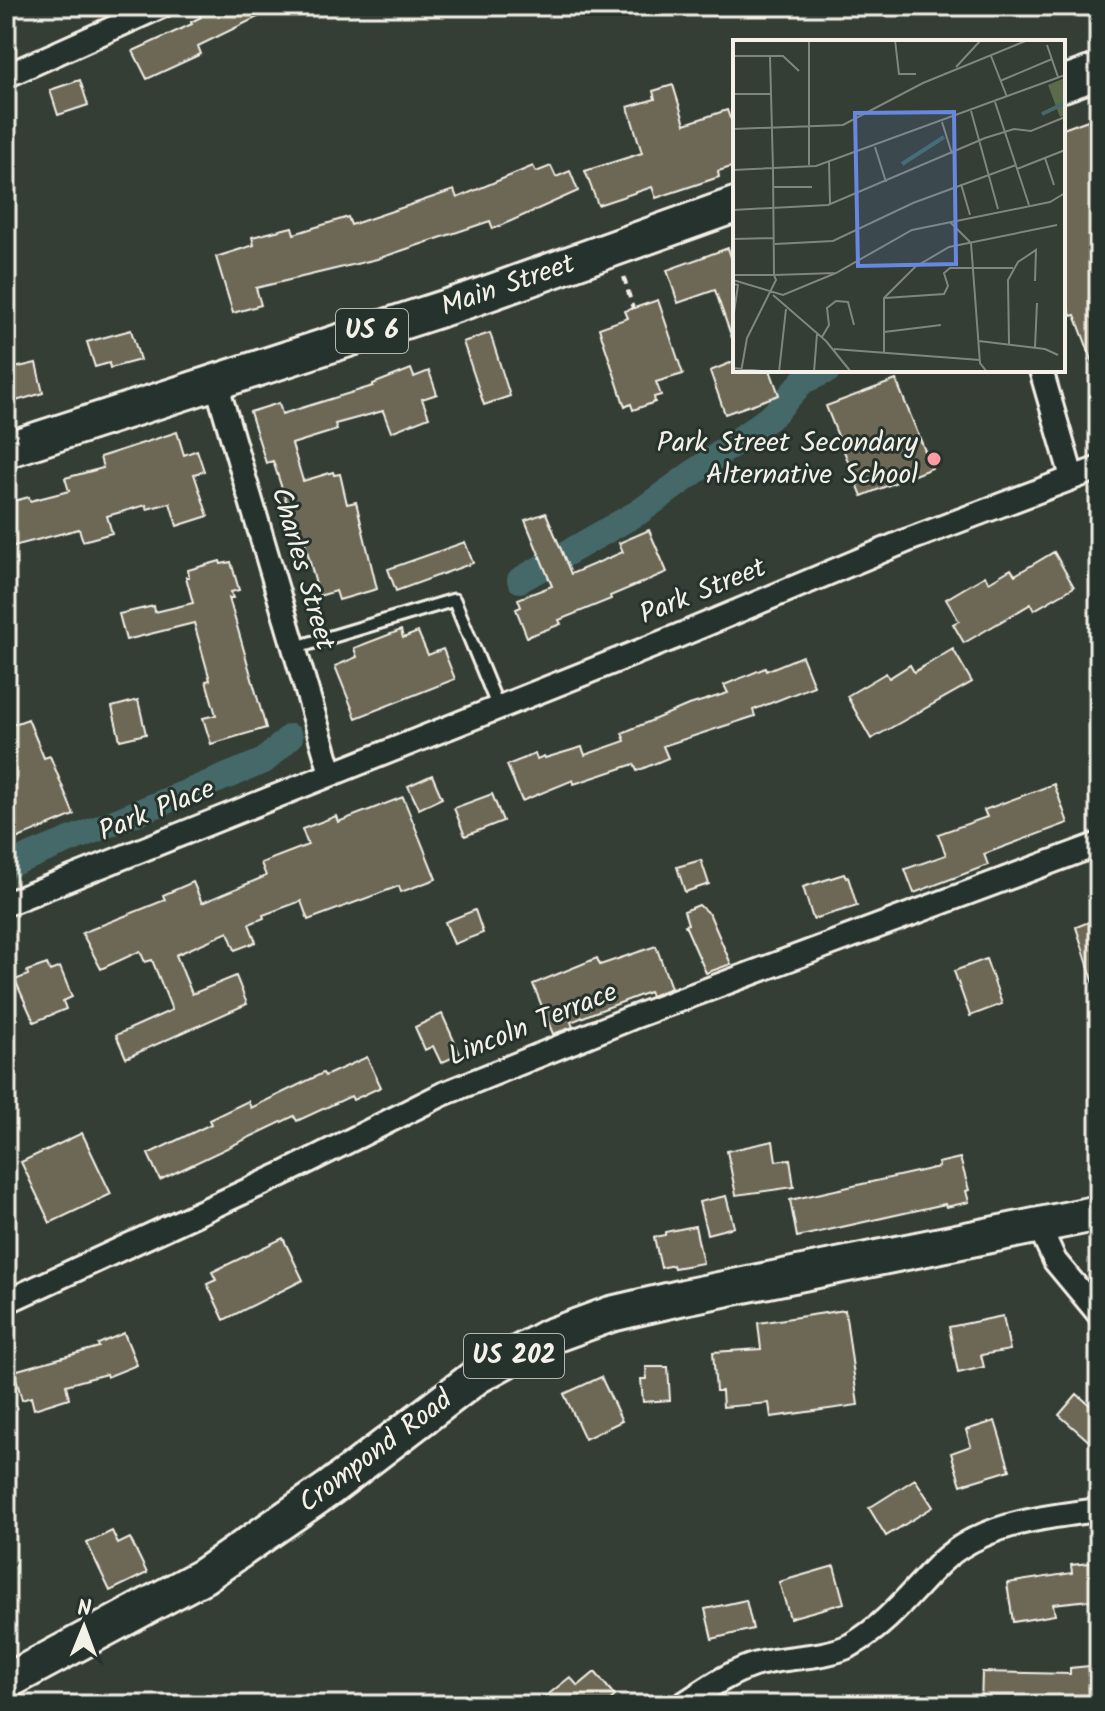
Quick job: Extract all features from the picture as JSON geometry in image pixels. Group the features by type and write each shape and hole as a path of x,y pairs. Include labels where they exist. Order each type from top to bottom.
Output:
{"main road":[{"path":"1065,83 1099,71"},
{"name":"Main Street","path":"6,450 472,299 733,206"},
{"name":"Crompond Road","path":"6,1682 203,1576 330,1488 477,1376 548,1337 611,1314 655,1304 1099,1213"}],"street":[{"path":"6,76 162,6"},
{"path":"1042,372 1072,477"},
{"name":"Charles Street","path":"216,382 331,773"},
{"name":"Park Street","path":"331,773 678,636 908,540 1099,468"},
{"name":"Park Place","path":"6,904 331,773"},
{"name":"Lincoln Terrace","path":"6,1302 285,1173 443,1094 631,1018 1099,844"},
{"path":"1039,1226 1055,1261 1099,1314"},
{"path":"682,1705 720,1680 752,1665 848,1647 883,1624 943,1560 973,1541 1024,1520 1099,1510"}],"lane":[{"path":"294,648 454,600 498,707"}],"path":[{"path":"624,277 633,309"}],"building":[{"path":"211,6 280,6 198,46 201,54 147,79 133,51 192,24 201,17 198,12"},
{"path":"80,80 88,105 58,115 50,90"},
{"path":"673,85 685,124 727,110 730,118 733,117 733,167 718,171 719,177 656,198 652,187 598,205 585,171 642,153 628,107 655,99 653,91"},
{"path":"1099,116 1099,373 1065,299 1065,128"},
{"path":"533,166 536,172 551,166 556,177 570,171 578,191 493,229 490,221 377,259 256,288 261,305 233,313 216,257 254,245 252,237 292,227 294,234 348,217 351,225 454,190 457,198"},
{"path":"728,248 733,263 733,338 715,290 678,303 667,270"},
{"path":"658,300 683,374 656,382 661,395 654,397 655,402 633,410 631,404 625,407 599,328 628,318 625,311"},
{"path":"131,330 140,360 110,368 109,363 95,367 87,342"},
{"path":"490,333 510,396 484,405 463,342"},
{"path":"733,362 733,372 771,372 779,395 725,414 710,371"},
{"path":"36,363 43,393 6,404 6,370"},
{"path":"411,369 414,377 429,371 437,394 422,399 429,417 391,432 383,411 335,424 337,430 292,444 303,481 333,472 334,475 340,474 347,504 356,502 377,589 339,600 336,591 319,596 305,543 300,544 273,461 266,463 250,412 279,403 282,414 373,386"},
{"path":"896,380 932,468 862,496 826,406"},
{"path":"177,432 184,455 197,450 204,471 194,474 208,516 177,526 170,503 147,509 146,505 107,516 112,533 83,541 79,529 6,548 6,503 29,497 30,501 69,491 65,478 103,468 100,457"},
{"path":"546,513 571,574 623,552 619,543 649,530 667,572 559,620 561,624 527,637 516,609 521,607 518,599 552,586 525,520"},
{"path":"465,542 473,563 396,591 388,569"},
{"path":"1054,552 1074,587 1034,610 1031,604 964,643 953,624 959,621 946,599 985,576 989,582 1011,569 1015,575"},
{"path":"220,561 221,564 231,562 239,590 231,592 233,598 229,598 266,728 211,744 203,718 216,715 194,623 126,640 119,614 154,606 155,612 193,603 186,577 189,577 188,570"},
{"path":"401,630 403,638 418,632 428,655 443,649 455,679 356,718 335,666 357,657 354,648"},
{"path":"953,649 972,682 871,739 847,696 886,673 889,678 910,665 914,672"},
{"path":"802,656 814,686 753,710 755,716 663,746 668,758 637,771 634,764 574,784 573,780 522,801 507,765 535,754 537,759 545,758 582,747 585,755 625,741 622,733 686,706 728,693 724,685"},
{"path":"138,700 146,734 120,740 112,707"},
{"path":"28,719 44,758 50,756 74,815 16,839 6,815 6,727"},
{"path":"432,775 442,798 419,809 408,786"},
{"path":"1054,784 1068,823 984,854 988,865 914,893 905,869 946,855 938,834 987,817 984,810"},
{"path":"492,794 503,821 465,836 454,808"},
{"path":"403,797 436,879 401,892 399,886 308,920 301,901 263,915 264,918 249,924 256,942 235,950 228,932 176,955 192,994 236,976 247,1004 126,1058 116,1035 172,1010 152,960 145,962 140,951 101,969 82,933 165,900 163,895 193,882 202,903 266,876 261,863 308,845 302,829 336,816 338,822"},
{"path":"701,860 709,884 685,892 677,867"},
{"path":"844,874 848,877 857,906 813,919 803,887"},
{"path":"699,905 710,915 731,964 706,973 685,925 688,924 684,911"},
{"path":"475,910 483,933 454,944 445,922"},
{"path":"1099,918 1099,986 1095,987 1076,927"},
{"path":"656,946 671,988 651,996 649,992 593,1013 571,1022 573,1027 553,1034 533,984 597,958 600,965"},
{"path":"986,959 1002,1004 970,1016 954,971"},
{"path":"47,964 50,971 60,967 72,997 63,1001 66,1009 34,1022 15,980 28,975 27,971"},
{"path":"442,1014 460,1054 441,1063 433,1046 425,1050 415,1027"},
{"path":"367,1057 381,1087 353,1100 351,1096 297,1121 294,1116 160,1180 148,1154 211,1124 209,1120 248,1101 251,1108 323,1073 325,1076"},
{"path":"82,1133 111,1194 50,1223 21,1162"},
{"path":"773,1141 776,1161 790,1159 794,1187 736,1195 727,1151"},
{"path":"960,1158 969,1190 966,1191 969,1202 946,1207 945,1204 797,1237 790,1200 939,1167 938,1163"},
{"path":"726,1196 734,1227 707,1234 699,1202"},
{"path":"695,1226 703,1263 661,1268 654,1237"},
{"path":"283,1238 303,1280 224,1320 207,1284 216,1280 212,1272"},
{"path":"845,1310 858,1405 771,1417 769,1403 723,1407 722,1391 716,1391 713,1352 761,1349 758,1323"},
{"path":"1003,1316 1010,1350 981,1355 984,1367 958,1373 949,1327"},
{"path":"124,1333 137,1365 107,1377 106,1374 66,1385 69,1398 34,1409 31,1397 22,1400 14,1371 99,1347 98,1344"},
{"path":"646,1367 668,1367 670,1400 643,1402 641,1379 647,1379"},
{"path":"601,1377 622,1421 585,1439 564,1394"},
{"path":"1077,1394 1099,1413 1099,1450 1059,1415"},
{"path":"995,1421 1010,1470 961,1485 951,1453 971,1446 966,1430"},
{"path":"915,1479 933,1507 886,1536 869,1508"},
{"path":"112,1531 118,1544 130,1538 147,1573 110,1591 87,1543"},
{"path":"1099,1562 1099,1599 1053,1604 1055,1615 1013,1622 1007,1583 1072,1573 1071,1565"},
{"path":"834,1566 844,1603 790,1618 779,1582"},
{"path":"746,1600 753,1629 712,1639 705,1609"},
{"path":"1099,1665 1099,1705 981,1705 982,1672 1070,1674 1070,1668"},
{"path":"595,1672 615,1696 605,1705 535,1705 570,1677 578,1686"}],"waterway":[{"path":"520,580 639,512 773,415 803,381 823,372"},
{"path":"6,866 264,761 290,737"}],"place":[{"name":"Park Street Secondary Alternative School","path":"934,459"}]}
